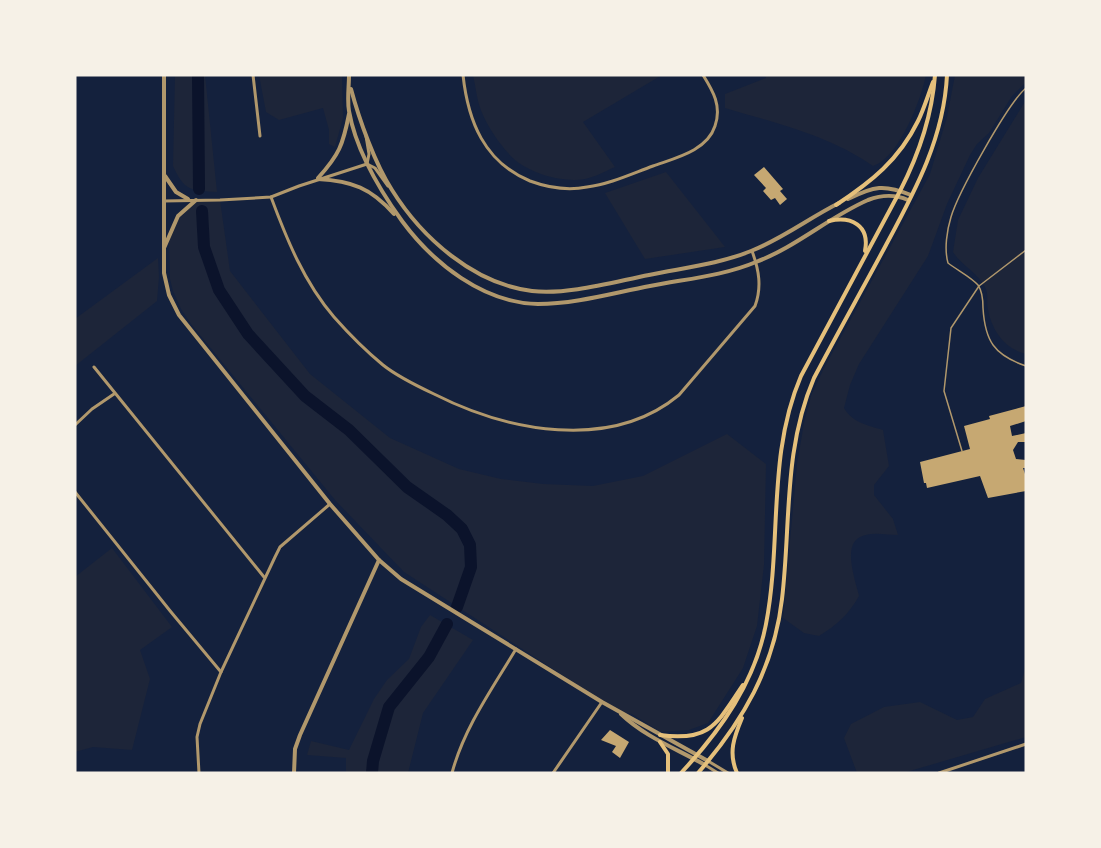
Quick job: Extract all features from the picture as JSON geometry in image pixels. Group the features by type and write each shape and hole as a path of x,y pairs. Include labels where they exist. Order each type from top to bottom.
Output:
{"main road":[{"path":"698,773 746,709 758,688 766,667 777,628 785,564 791,461 804,402 814,378 933,150 940,128 947,75"},
{"path":"681,773 723,722 749,676 766,624 779,455 790,405 801,376 899,194 925,132 935,76"},
{"path":"836,205 872,181 898,153 917,122 935,76"},
{"path":"829,221 851,220 858,225 866,238 863,258"},
{"path":"660,735 680,738 710,728 749,676"},
{"path":"737,773 733,763 732,749 746,709"},
{"path":"660,742 668,754 668,773"}],"street":[{"path":"164,75 163,250 164,273 169,295 179,315 330,504 379,560 400,579 602,702 728,773"},
{"path":"253,75 260,136"},
{"path":"318,179 334,160 344,139 349,111 349,75"},
{"path":"464,75 471,116 479,136 493,156 506,168 521,177 542,186 561,189 587,188 610,182 687,154 701,146 715,128 718,105 702,75"},
{"path":"349,83 366,134 391,189"},
{"path":"349,111 367,164 412,235"},
{"path":"366,134 369,154 367,164"},
{"path":"164,201 271,197 367,164 375,168 412,217 431,237 466,266 489,280 510,287 534,291 561,291 703,264 752,251 861,192 876,188 886,187 908,201"},
{"path":"164,175 176,192 188,200"},
{"path":"318,179 338,180 369,191 380,199 435,257 468,282 484,291 509,300 536,304 606,296 713,274 756,262 861,203 876,197 911,195"},
{"path":"271,197 307,279 334,317 384,366 453,404 526,427 591,429 619,425 636,420 667,404 679,394 755,306 759,293 756,262 752,251"},
{"path":"163,250 178,216 196,200"},
{"path":"94,367 264,577"},
{"path":"75,425 92,409 114,394"},
{"path":"75,492 222,672"},
{"path":"199,773 198,730 264,577 280,547 330,504"},
{"path":"294,773 295,749 306,719 379,560"},
{"path":"452,773 466,732 516,649"},
{"path":"553,773 602,702"},
{"path":"620,712 629,722 660,742 696,757"},
{"path":"939,773 1026,744"},
{"path":"707,763 718,773"}],"lane":[{"path":"1026,88 1011,105 960,195 950,218 946,244 948,263 979,286 983,300 984,326 993,346 1004,357 1026,366"},
{"path":"962,451 944,391 951,328 979,286 1026,250"}],"shaded area":[{"path":"175,75 205,75 217,192 190,188 181,181 173,166"},
{"path":"259,75 342,75 343,118 335,147 329,144 329,130 323,108 279,120 266,112"},
{"path":"473,75 662,75 583,122 615,167 593,177 568,180 539,173 510,156 483,115"},
{"path":"765,75 926,75 914,113 900,140 883,161 873,166 820,138 725,108 725,94 766,78"},
{"path":"955,75 1026,75 1026,82 1012,96 989,133 977,144 970,155 947,204 928,256 859,364 850,385 844,408 861,423 883,430 889,466 874,485 874,495 893,519 898,535 869,534 860,537 855,542 851,556 859,596 847,614 825,632 819,636 804,633 783,618 797,464 811,396 930,174 947,117"},
{"path":"1026,100 1026,354 1012,348 996,332 987,307 985,287 953,252 958,220 978,178"},
{"path":"666,172 725,247 645,259 605,193"},
{"path":"196,200 220,200 230,271 310,374 390,438 459,469 501,479 543,484 593,486 643,476 727,434 766,464 764,565 757,626 743,668 708,723 689,730 661,732 632,714 619,712 404,572 335,500 181,309 170,279 169,238 178,216"},
{"path":"158,258 157,301 75,366 75,319"},
{"path":"112,548 172,627 140,650 150,679 132,750 93,747 75,752 75,577"},
{"path":"430,615 473,640 423,713 408,773 346,773 346,758 307,755 311,741 349,750 374,699 387,680 409,659 421,627"},
{"path":"1026,665 1026,737 903,773 857,773 844,738 851,724 884,707 920,702 957,720 973,717 985,699 1021,683"}],"building":[{"path":"764,167 783,189 780,191 787,199 780,205 775,198 771,200 763,191 766,188 754,175"},
{"path":"1026,406 1026,421 1010,426 1012,436 1026,433 1026,442 1018,442 1013,450 1016,459 1026,460 1026,468 1023,468 1026,477 1026,491 988,498 980,476 927,488 920,462 970,449 964,426 990,419 989,416"},
{"path":"610,730 629,742 620,758 612,752 616,746 601,740"}],"waterway":[{"path":"198,75 199,189"},
{"path":"202,211 204,247 219,290 248,334 305,396 349,430 407,487 447,515 462,529 470,545 471,567 457,607"},
{"path":"372,773 373,761 389,707 429,657 447,624"}]}
